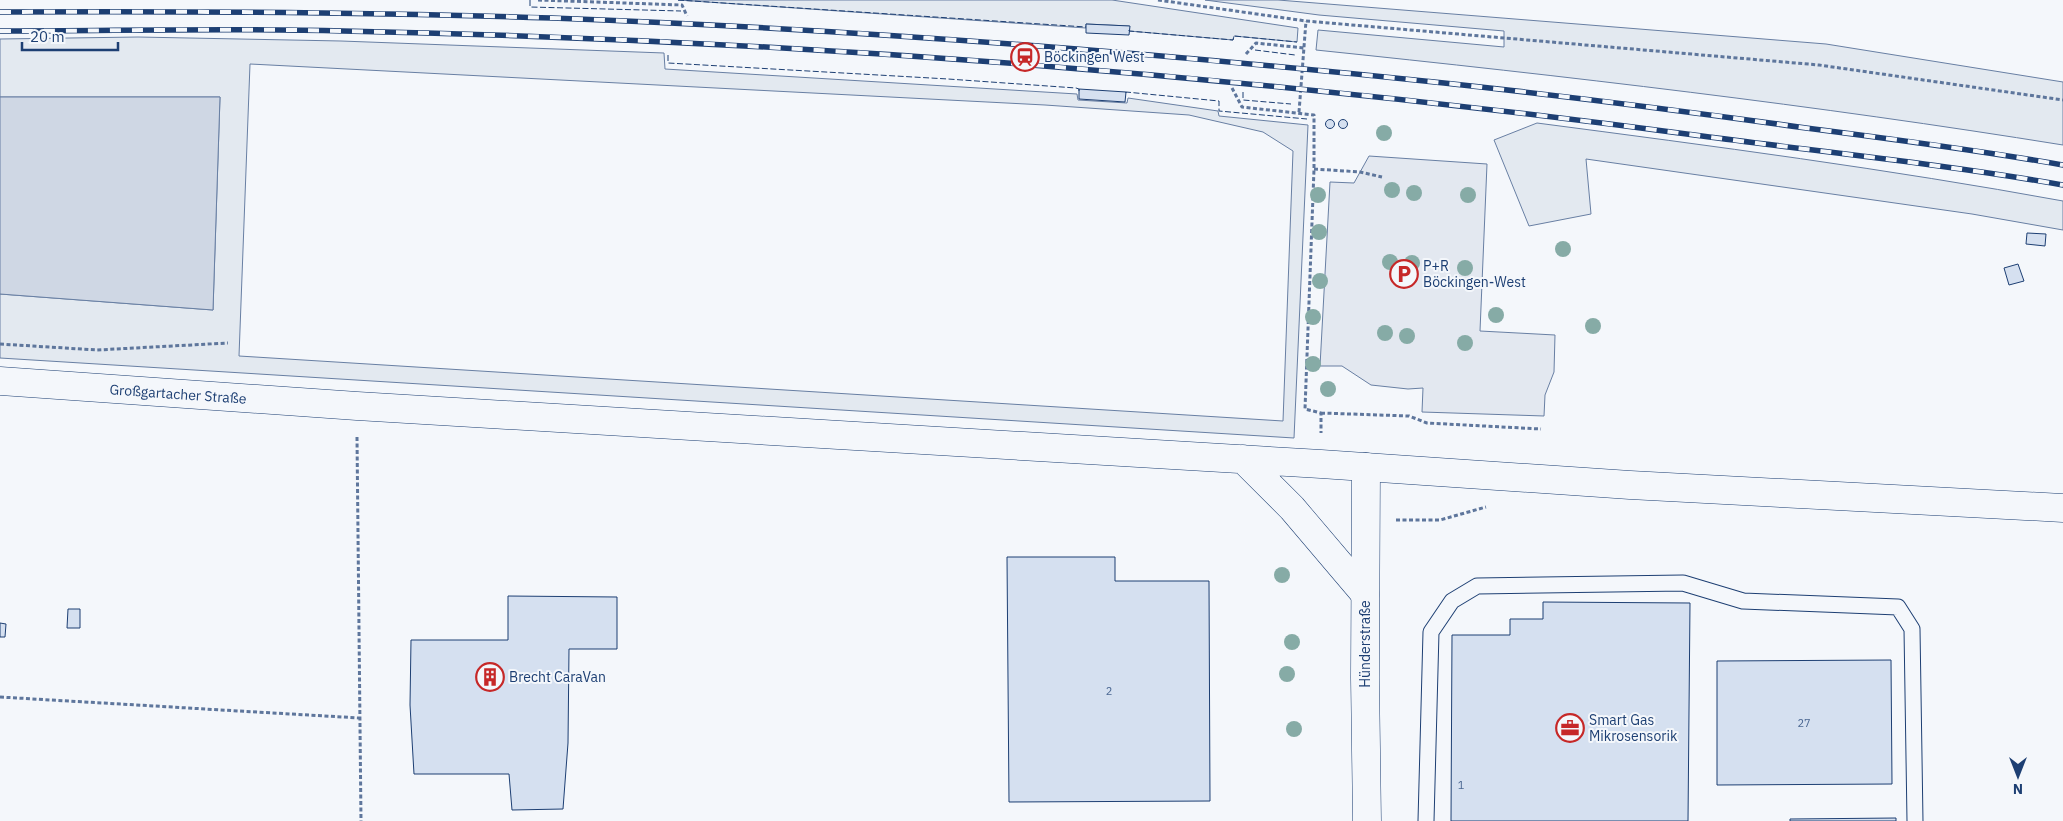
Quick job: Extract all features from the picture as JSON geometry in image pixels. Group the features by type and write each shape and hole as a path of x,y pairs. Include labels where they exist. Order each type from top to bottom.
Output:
{"main road":[{"name":"Großgartacher Straße","path":"0,381 357,406 1243,459 1630,485 2063,508"},
{"path":"1243,459 1292,508 1365,594"},
{"name":"Hünderstraße","path":"1366,467 1367,821"}],"lane":[{"path":"1426,821 1431,632 1452,601 1477,586 1683,583 1743,601 1898,608 1912,629 1915,821"}],"path":[{"path":"1158,0 1306,21 1818,65 2063,100"},
{"path":"538,1 682,5 687,16"},
{"path":"1299,112 1306,21"},
{"path":"1246,54 1256,44 1304,48"},
{"path":"1232,88 1242,107 1314,115 1314,169 1304,409"},
{"path":"1314,169 1360,172 1382,177"},
{"path":"0,344 97,350 228,343"},
{"path":"357,406 361,821"},
{"path":"1321,413 1409,416 1427,423 1541,429"},
{"path":"0,697 359,718"}],"shaded area":[{"path":"678,0 1112,0 1298,28 1297,42 1234,36 1233,40 1129,31 1129,26 1086,24 1086,28"},
{"path":"1205,0 1278,0 1826,44 2063,82 2063,145 1970,130 1690,92 1316,50 1318,30 1504,47 1504,31 1319,15"},
{"path":"138,37 341,41 664,53 665,69 1077,94 1078,100 1127,103 1128,98 1218,111 1219,116 1308,125 1294,438 0,358 0,294 213,310 220,97 0,97 0,39","holes":["250,64 1045,105 1189,115 1263,132 1293,151 1283,421 239,356"]},
{"path":"0,97 220,97 213,310 0,294"},
{"path":"1537,123 1866,168 2063,201 2063,230 1972,214 1586,159 1591,214 1529,226 1494,140"},
{"name":"P+R Böckingen-West","path":"1369,156 1487,164 1480,331 1555,335 1554,372 1545,395 1544,416 1422,412 1423,388 1408,389 1371,385 1342,366 1320,366 1330,182 1354,183"}],"building":[{"path":"1086,24 1130,26 1129,35 1086,33"},
{"path":"1079,89 1126,92 1125,102 1079,99"},
{"path":"1330,119 1335,124 1330,129 1325,124"},
{"path":"1343,119 1348,124 1343,129 1338,124"},
{"path":"2027,233 2046,234 2045,246 2026,244"},
{"path":"2018,264 2024,281 2009,285 2004,268"},
{"path":"1007,557 1115,557 1115,581 1209,581 1210,801 1009,802"},
{"name":"Brecht CaraVan","path":"508,596 617,597 617,649 569,649 568,743 563,809 512,810 509,774 414,774 410,705 411,640 508,640"},
{"name":"Smart Gas Mikrosensorik","path":"1543,602 1690,603 1688,821 1451,821 1452,635 1510,635 1510,619 1543,619"},
{"path":"68,609 80,609 80,628 67,628"},
{"path":"0,623 6,624 5,637 0,637"},
{"path":"1891,660 1892,784 1717,785 1717,661"},
{"path":"1896,818 1896,821 1790,821 1790,819"}],"railway":[{"path":"0,12 276,12 552,18 775,28 998,43 1221,61 1535,93 1999,154 2063,165"},
{"path":"0,31 257,30 514,36 854,52 1024,64 1364,96 1533,115 1928,164 2063,185"}],"fence":[{"path":"530,0 530,7 681,11"},
{"path":"678,0 1086,27"},
{"path":"1129,30 1233,40 1234,36 1297,42"},
{"path":"1255,50 1295,55"},
{"path":"668,55 668,63 948,79 1076,88 1079,91"},
{"path":"1243,92 1243,100 1291,104"},
{"path":"1126,93 1219,101 1219,111 1307,119"}],"place":[{"name":"Böckingen West","path":"1025,57"},
{"name":"P+R Böckingen-West","path":"1404,274"},
{"name":"Brecht CaraVan","path":"490,677"},
{"name":"Smart Gas Mikrosensorik","path":"1570,728"}]}
